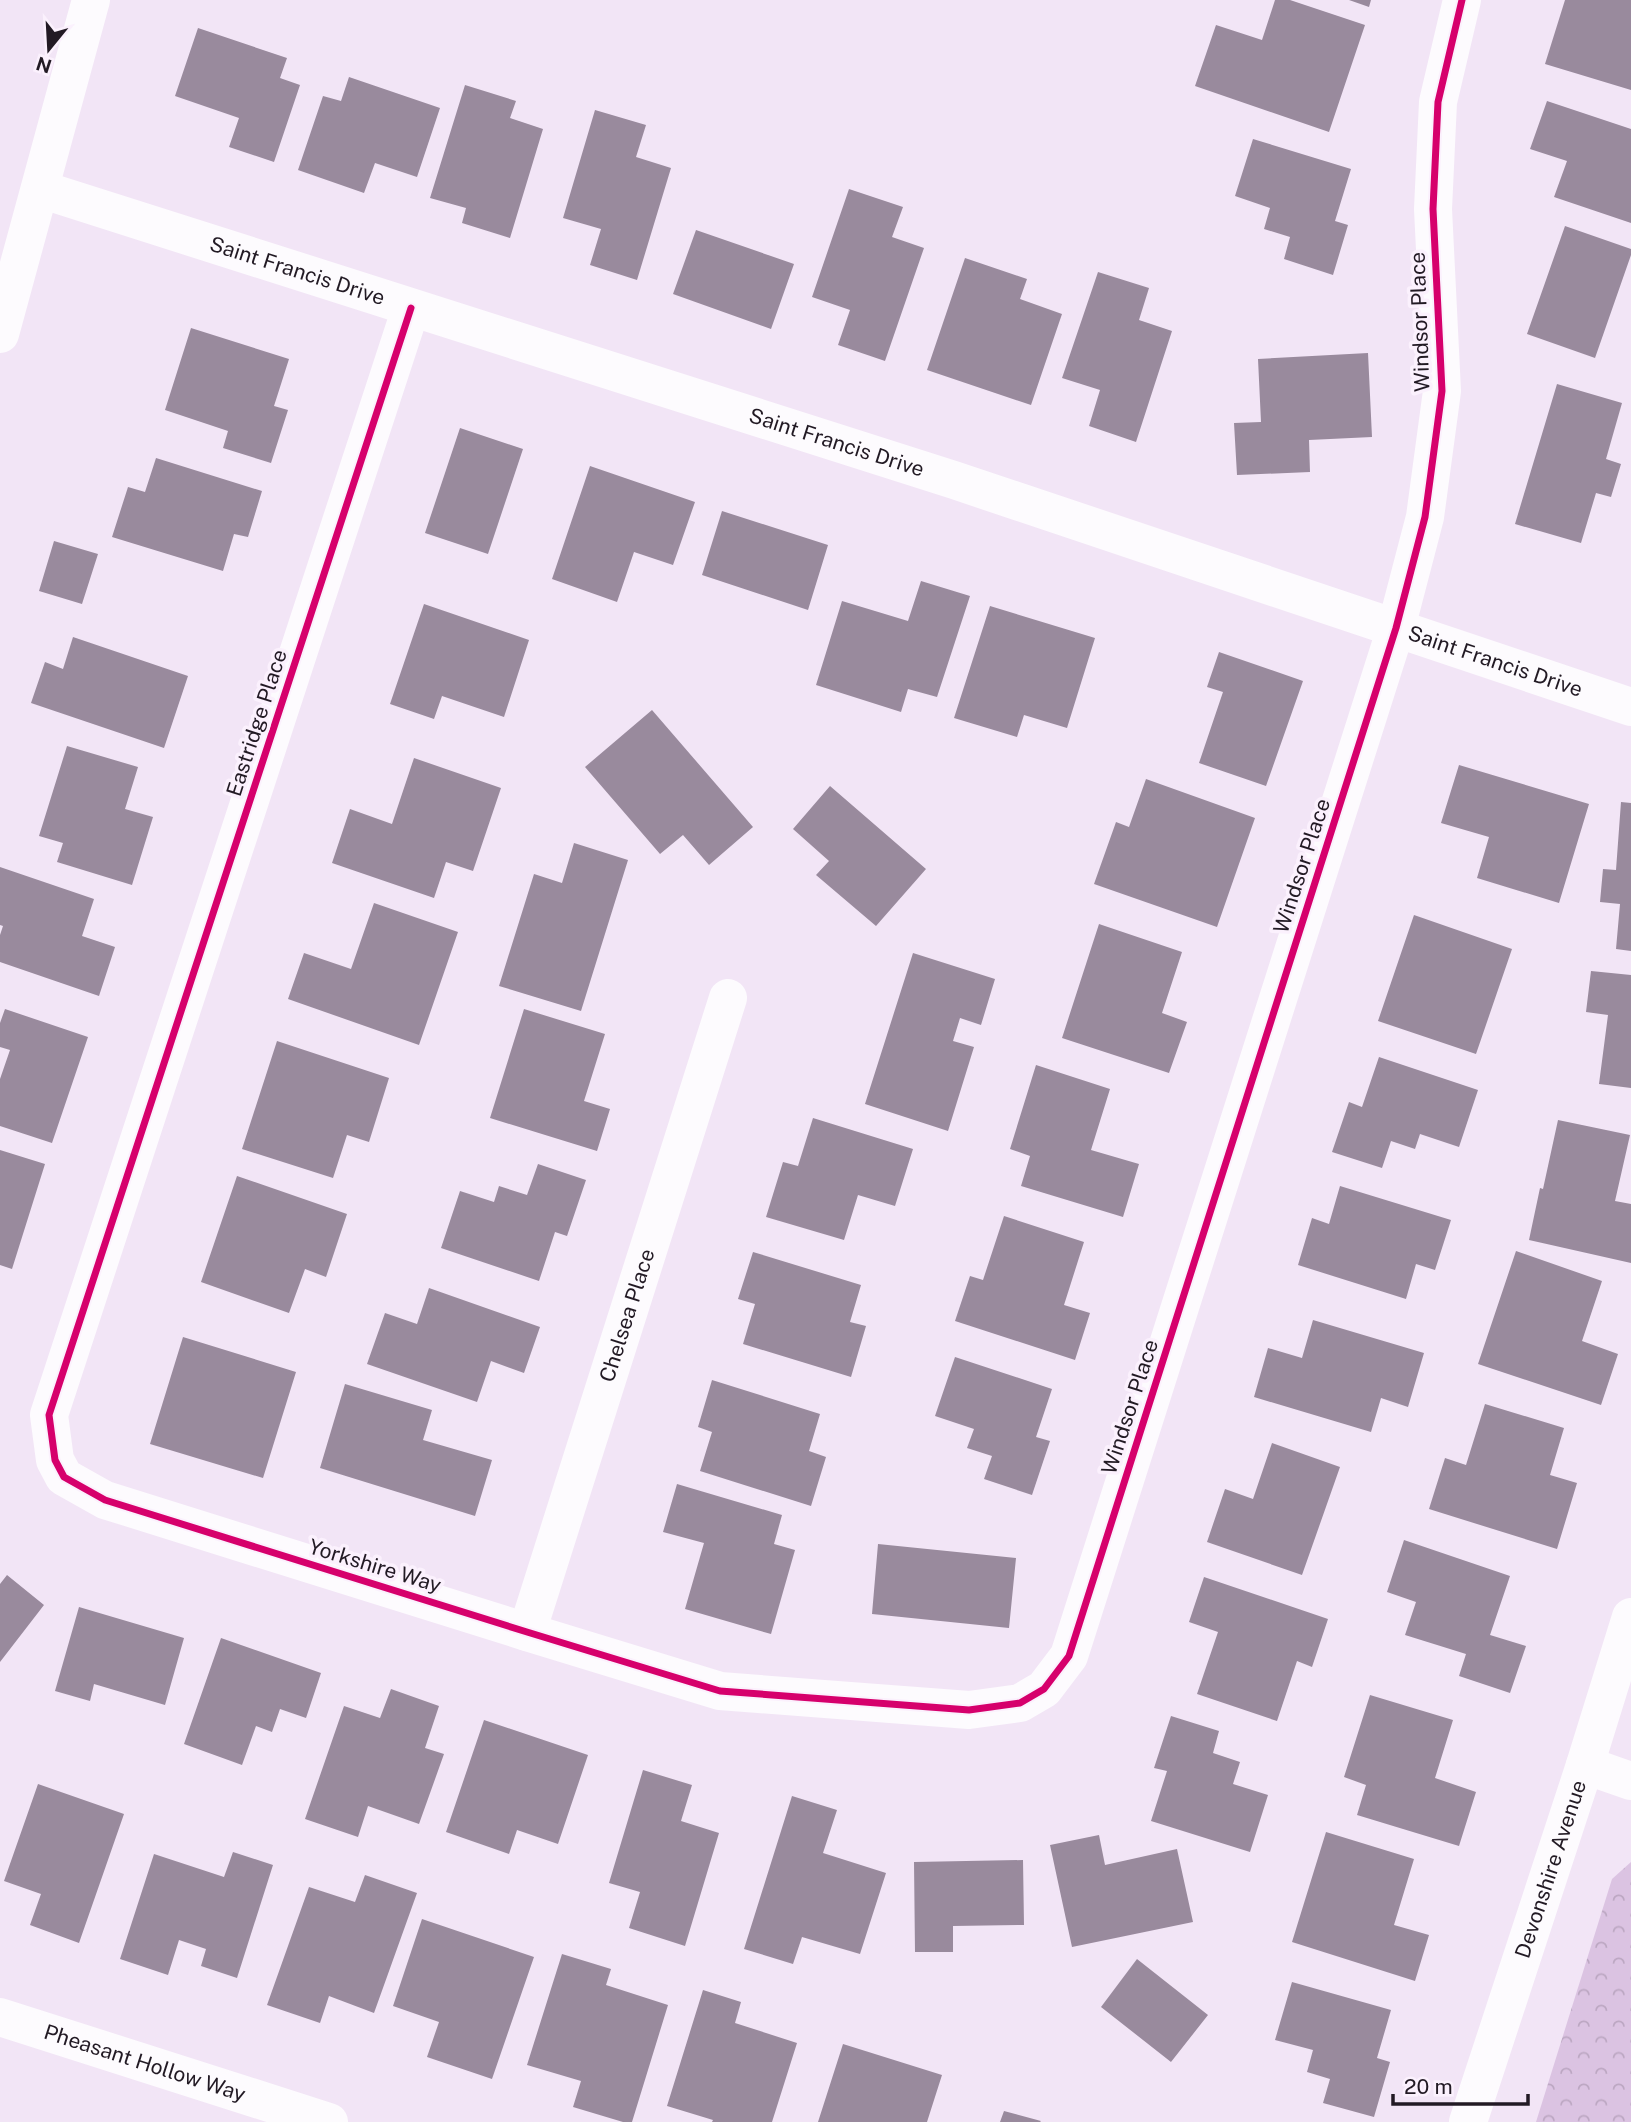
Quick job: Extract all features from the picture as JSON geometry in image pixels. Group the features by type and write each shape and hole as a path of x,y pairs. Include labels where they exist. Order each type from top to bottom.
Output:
{"street":[{"path":"0,334 91,0"},
{"name":"Windsor Place","path":"1020,1703 1044,1689 1069,1656 1396,628 1425,517 1442,391 1433,209 1437,115 1462,0"},
{"name":"Saint Francis Drive","path":"40,189 954,480 1631,707"},
{"name":"Eastridge Place","path":"136,1149 411,308"},
{"name":"Chelsea Place","path":"527,1632 728,998"},
{"name":"Yorkshire Way","path":"136,1149 49,1415 55,1460 64,1477 105,1500 720,1691 969,1710 1020,1703"},
{"name":"Devonshire Avenue","path":"1468,2122 1631,1617"},
{"path":"1585,1765 1631,1781"},
{"name":"Pheasant Hollow Way","path":"0,2017 330,2122"}],"green space":[{"path":"1631,1862 1631,2122 1536,2122 1612,1879"}],"building":[{"path":"1275,0 1290,0 1365,25 1329,132 1195,86 1216,25 1262,40"},
{"path":"1349,0 1371,0 1369,7"},
{"path":"1565,0 1631,0 1631,90 1545,64"},
{"path":"198,28 287,58 280,78 300,85 274,162 229,147 239,118 175,96"},
{"path":"349,77 440,108 417,177 375,163 364,193 298,170 323,96 341,101"},
{"path":"465,85 516,101 510,118 543,129 510,238 462,223 466,208 430,198"},
{"path":"1547,101 1631,129 1631,223 1554,197 1567,161 1530,149"},
{"path":"595,110 646,125 636,157 671,168 637,280 590,265 601,229 563,218"},
{"path":"1253,139 1351,169 1335,221 1348,225 1333,275 1284,259 1290,237 1264,229 1270,208 1235,196"},
{"path":"849,189 903,207 892,237 924,248 885,361 838,345 850,310 812,297"},
{"path":"1565,226 1631,249 1595,358 1527,334"},
{"path":"696,230 794,264 771,329 673,294"},
{"path":"965,258 1027,279 1020,299 1062,314 1031,405 927,370"},
{"path":"1098,272 1149,288 1139,320 1172,331 1136,442 1089,426 1100,390 1062,378"},
{"path":"191,328 289,359 274,406 288,410 271,463 223,448 228,431 165,410"},
{"path":"1368,353 1372,437 1309,440 1310,472 1237,475 1234,423 1261,422 1258,359"},
{"path":"1557,384 1622,403 1606,459 1621,464 1611,497 1596,493 1581,543 1515,524"},
{"path":"460,428 523,449 488,554 425,533"},
{"path":"156,458 262,491 248,537 234,534 223,571 112,537 128,487 145,492"},
{"path":"590,466 695,502 673,565 634,552 617,602 552,579"},
{"path":"722,511 828,545 808,610 702,575"},
{"path":"54,541 98,554 82,604 39,591"},
{"path":"921,581 970,596 937,697 908,689 901,712 816,685 842,601 908,621"},
{"path":"424,604 529,640 504,717 442,696 434,719 390,704"},
{"path":"990,606 1095,638 1067,728 1024,715 1017,737 954,718"},
{"path":"73,637 188,676 164,748 31,703 45,662 63,669"},
{"path":"1219,652 1303,681 1266,786 1199,763 1223,692 1207,687"},
{"path":"652,710 753,827 709,865 683,835 660,854 585,767"},
{"path":"67,746 138,767 125,809 153,817 132,885 57,862 63,843 39,836"},
{"path":"414,758 501,788 473,871 446,862 434,898 332,863 350,809 392,824"},
{"path":"1459,765 1589,804 1559,903 1477,878 1489,837 1441,823"},
{"path":"1146,779 1255,818 1217,927 1094,884 1116,822 1129,827"},
{"path":"830,786 926,869 876,926 816,875 829,861 793,829"},
{"path":"1621,802 1631,803 1631,951 1616,949 1620,904 1600,902 1603,869 1616,870"},
{"path":"574,843 628,860 581,1011 499,986 534,874 562,883"},
{"path":"0,867 94,899 82,936 115,947 99,996 0,962 0,935 3,926 0,925"},
{"path":"374,903 458,932 419,1045 288,999 304,953 351,969"},
{"path":"1414,915 1512,949 1476,1054 1378,1021"},
{"path":"1099,924 1182,952 1162,1013 1187,1022 1169,1073 1062,1038"},
{"path":"913,953 995,979 981,1025 960,1018 953,1041 974,1047 948,1131 865,1104"},
{"path":"1591,971 1631,975 1631,1088 1599,1084 1608,1015 1586,1012"},
{"path":"5,1009 88,1037 52,1143 0,1126 0,1079 10,1050 0,1047 0,1023"},
{"path":"524,1009 605,1034 584,1101 610,1109 597,1151 490,1118"},
{"path":"277,1041 389,1078 369,1142 347,1135 333,1178 242,1149"},
{"path":"1379,1057 1478,1090 1459,1147 1420,1134 1415,1149 1391,1141 1382,1168 1332,1152 1349,1102 1362,1107"},
{"path":"1036,1065 1110,1089 1091,1150 1139,1164 1123,1217 1021,1186 1030,1156 1010,1149"},
{"path":"813,1118 913,1149 895,1206 858,1195 844,1240 766,1217 783,1162 798,1166"},
{"path":"1558,1120 1630,1135 1615,1201 1631,1204 1631,1263 1529,1240"},
{"path":"0,1150 45,1164 12,1269 0,1265"},
{"path":"538,1164 586,1180 567,1236 555,1232 539,1281 441,1248 460,1191 494,1202 499,1186 527,1195"},
{"path":"237,1176 347,1214 326,1277 305,1269 289,1313 201,1282"},
{"path":"1340,1186 1451,1220 1435,1270 1416,1264 1406,1299 1298,1265 1312,1218 1329,1224"},
{"path":"1004,1216 1084,1242 1064,1305 1090,1313 1075,1360 955,1321 970,1276 983,1280"},
{"path":"1516,1251 1602,1281 1582,1341 1618,1354 1601,1405 1478,1364"},
{"path":"753,1252 861,1285 850,1322 866,1326 851,1377 743,1344 755,1304 738,1299"},
{"path":"429,1288 540,1327 524,1373 491,1361 477,1402 367,1364 385,1313 417,1324"},
{"path":"1313,1320 1424,1353 1408,1407 1381,1398 1371,1432 1254,1397 1268,1348 1302,1358"},
{"path":"183,1337 296,1372 263,1478 150,1444"},
{"path":"955,1357 1052,1389 1036,1437 1050,1441 1032,1495 984,1479 992,1456 967,1448 974,1429 935,1416"},
{"path":"712,1380 820,1414 809,1451 826,1457 811,1506 700,1471 712,1432 698,1427"},
{"path":"345,1384 432,1410 423,1440 492,1460 475,1516 320,1468"},
{"path":"1485,1404 1564,1428 1550,1475 1577,1483 1557,1549 1429,1509 1445,1458 1466,1465"},
{"path":"1272,1443 1340,1467 1302,1575 1207,1542 1225,1489 1253,1499"},
{"path":"677,1484 782,1515 774,1544 795,1550 771,1634 685,1609 704,1543 663,1532"},
{"path":"1404,1540 1510,1576 1490,1635 1526,1646 1510,1693 1459,1676 1466,1654 1405,1635 1416,1602 1387,1592"},
{"path":"878,1544 1016,1558 1009,1628 872,1614"},
{"path":"7,1575 44,1605 0,1662 0,1584"},
{"path":"1204,1577 1328,1619 1312,1667 1297,1661 1277,1721 1197,1694 1218,1632 1189,1622"},
{"path":"79,1607 184,1638 165,1705 94,1684 90,1701 55,1691"},
{"path":"221,1638 321,1673 306,1718 280,1709 272,1732 256,1726 242,1765 184,1744"},
{"path":"391,1689 439,1706 425,1748 444,1754 419,1824 368,1806 358,1837 305,1819 344,1706 380,1718"},
{"path":"1370,1695 1453,1720 1435,1778 1476,1792 1459,1846 1357,1815 1366,1785 1344,1777"},
{"path":"1171,1716 1219,1731 1213,1753 1240,1762 1233,1784 1268,1795 1250,1852 1151,1821 1167,1771 1154,1768"},
{"path":"484,1720 588,1755 558,1844 517,1830 509,1854 446,1832"},
{"path":"643,1770 692,1785 681,1821 719,1833 685,1946 629,1928 640,1892 609,1883"},
{"path":"38,1784 124,1814 79,1943 30,1925 41,1894 4,1881"},
{"path":"792,1796 837,1810 823,1853 886,1873 860,1954 802,1937 793,1964 744,1949"},
{"path":"1326,1832 1414,1859 1394,1925 1429,1935 1415,1981 1292,1942"},
{"path":"1099,1835 1105,1865 1177,1849 1193,1922 1072,1947 1050,1845"},
{"path":"233,1852 273,1865 237,1978 201,1966 206,1949 179,1940 168,1975 120,1959 154,1854 224,1877"},
{"path":"1023,1860 1024,1925 953,1926 953,1952 915,1952 914,1862"},
{"path":"365,1875 417,1893 374,2013 329,1996 320,2023 267,2005 309,1887 355,1902"},
{"path":"422,1919 534,1957 492,2079 427,2057 439,2022 393,2006"},
{"path":"562,1954 611,1969 606,1985 668,2005 632,2122 623,2122 573,2107 581,2081 527,2065"},
{"path":"1137,1959 1208,2015 1171,2062 1101,2007"},
{"path":"1292,1982 1391,2010 1377,2058 1390,2062 1374,2117 1323,2103 1330,2079 1307,2072 1313,2050 1275,2040"},
{"path":"703,1990 741,2002 735,2023 797,2043 772,2122 712,2122 713,2120 667,2106"},
{"path":"843,2044 942,2075 927,2122 818,2122"},
{"path":"1004,2111 1041,2121 1000,2122"}],"cycle path":[{"path":"411,308 49,1415 55,1460 64,1477 105,1500 720,1691 969,1710 1020,1703 1044,1689 1069,1656 1396,628 1425,517 1442,391 1433,209 1438,102 1462,0"}]}
